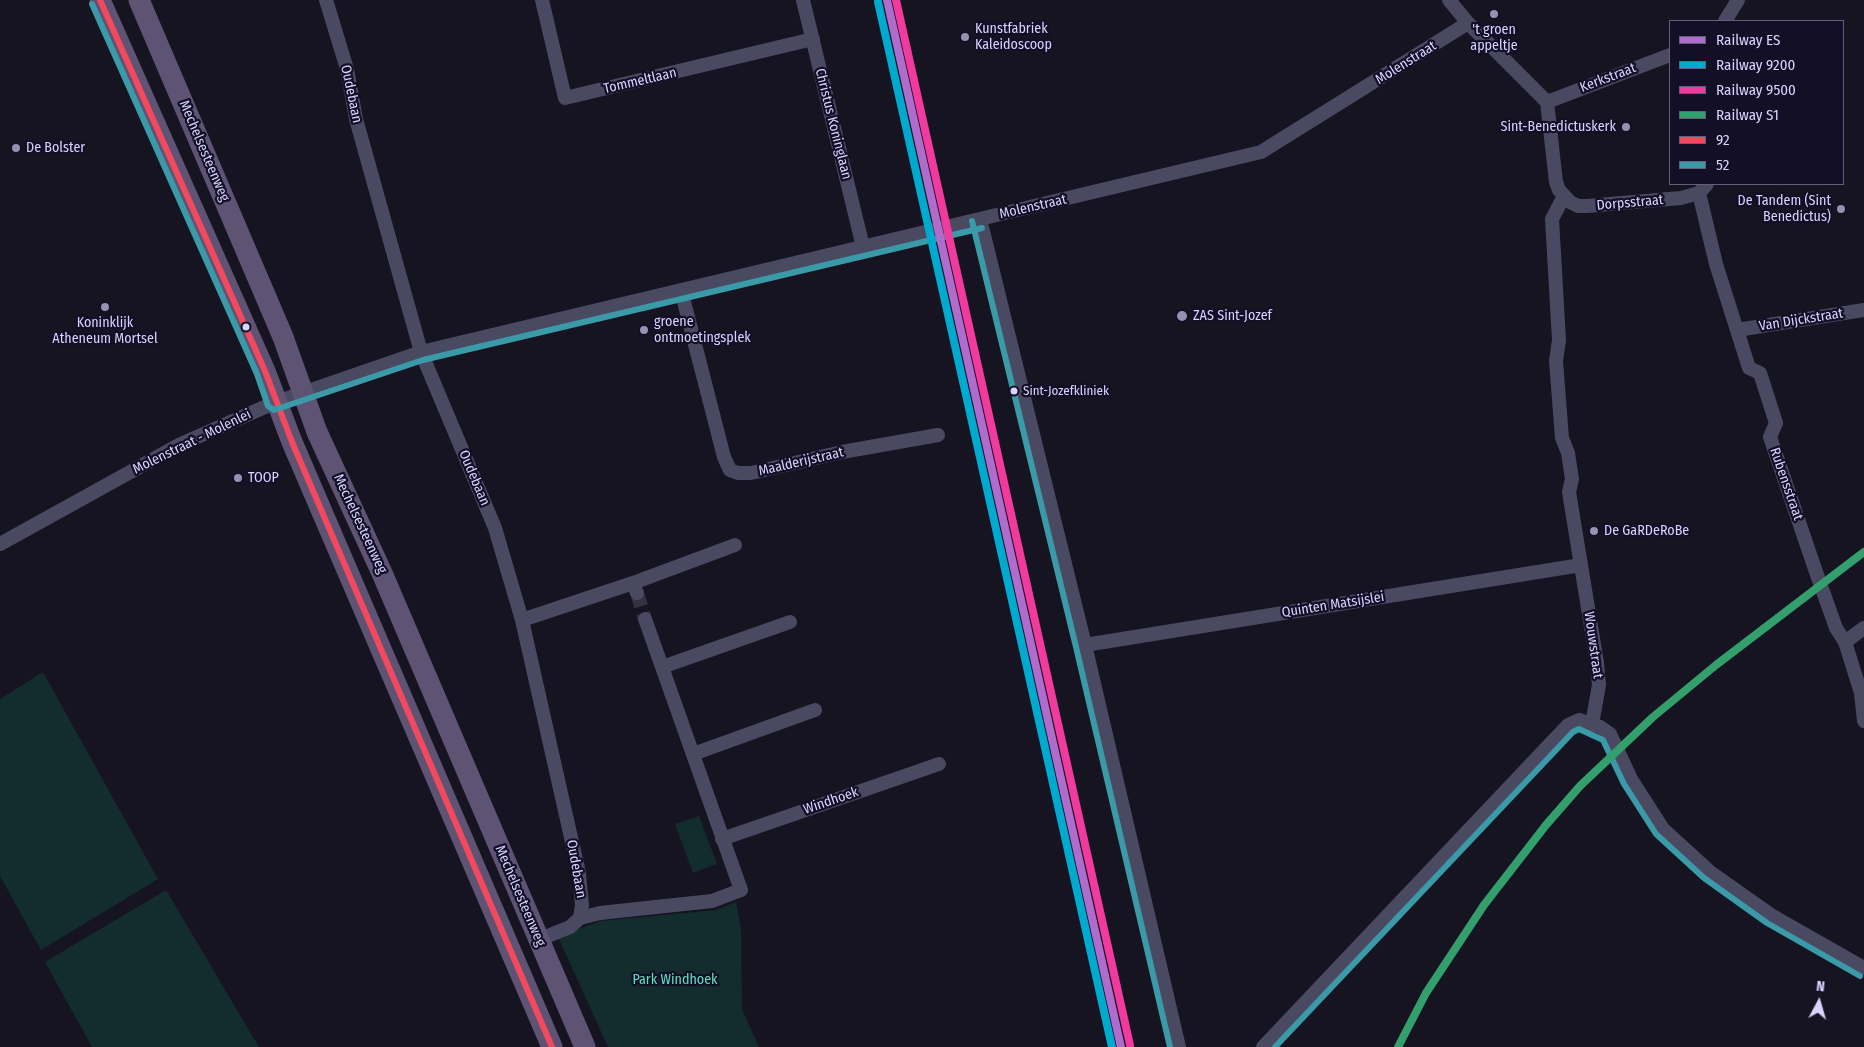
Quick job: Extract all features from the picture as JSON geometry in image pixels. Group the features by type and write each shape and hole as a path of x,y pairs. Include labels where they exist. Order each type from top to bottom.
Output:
{"main road":[{"name":"Mechelsesteenweg","path":"100,0 258,354 276,402 552,1047"},
{"name":"Mechelsesteenweg","path":"139,0 283,337 301,393 386,581 585,1047"}],"street":[{"name":"Oudebaan","path":"326,0 347,69 356,119 421,352 495,528 522,620 579,873 582,905 580,918 570,927 538,940"},
{"name":"Tommeltlaan","path":"542,0 565,98 812,39"},
{"name":"Christus Koninglaan","path":"803,0 863,247"},
{"path":"1449,0 1468,24 1547,102 1556,182 1564,196"},
{"path":"1726,20 1738,0"},
{"name":"Molenstraat","path":"421,352 1261,152 1468,24"},
{"name":"Kerkstraat","path":"1547,102 1669,54"},
{"name":"Dorpsstraat","path":"1564,196 1578,206 1587,206 1682,198 1703,188"},
{"name":"Rubensstraat","path":"1703,188 1716,264 1749,368 1760,373 1776,423 1770,438 1836,628 1844,642 1861,693 1864,721"},
{"name":"Wouwstraat","path":"1564,196 1552,219 1558,340 1556,361 1562,438 1568,453 1572,479 1569,492 1582,565 1599,684 1592,724"},
{"path":"980,219 1085,645 1178,1047"},
{"name":"Maalderijstraat","path":"681,290 724,458 730,470 738,473 751,473 842,452 938,435"},
{"name":"Van Dijckstraat","path":"1737,330 1864,310"},
{"name":"Molenstraat - Molenlei","path":"0,544 179,444 276,402 421,352"},
{"path":"522,620 635,588 735,546"},
{"name":"Quinten Matsijslei","path":"1085,645 1582,565"},
{"path":"580,918 600,913 712,901 741,890 645,619"},
{"path":"662,667 790,622"},
{"path":"1844,642 1864,628"},
{"path":"693,754 815,710"},
{"path":"1263,1047 1568,725 1579,720 1592,724 1610,734 1631,779 1663,829 1710,872 1771,914 1864,968"},
{"name":"Windhoek","path":"722,839 939,764"}],"green space":[{"path":"43,672 158,879 41,950 0,876 0,699"},
{"path":"699,816 717,864 693,873 675,824"},
{"path":"166,890 259,1047 92,1047 45,962"},
{"name":"Park Windhoek","path":"736,902 741,929 742,1009 759,1047 608,1047 558,937 600,921 716,910"}],"tunnel":[{"path":"637,593 645,619"}],"rail line":[{"name":"ES","path":"887,0 1121,1047"},
{"name":"9500","path":"896,0 1130,1045"},
{"name":"9200","path":"878,2 1112,1047"},
{"name":"S1","path":"1398,1047 1426,993 1484,905 1546,825 1580,786 1653,717 1716,665 1864,552"}],"transit line":[{"name":"92","path":"100,0 265,371 292,442 552,1047"},
{"name":"52","path":"92,4 257,374 268,406 274,410 423,360 982,228"},
{"name":"52","path":"972,221 1076,647 1170,1047"},
{"name":"52","path":"1275,1047 1573,732 1579,729 1603,740 1624,784 1656,834 1704,878 1767,923 1860,976"}],"place":[{"name":"'t groen appeltje","path":"1494,14"},
{"name":"Kunstfabriek Kaleidoscoop","path":"965,37"},
{"name":"Sint-Benedictuskerk","path":"1626,127"},
{"name":"De Bolster","path":"16,148"},
{"name":"De Tandem (Sint Benedictus)","path":"1841,209"},
{"name":"Koninklijk Atheneum Mortsel","path":"105,307"},
{"name":"ZAS Sint-Jozef","path":"1182,316"},
{"name":"groene ontmoetingsplek","path":"644,330"},
{"name":"Sint-Jozefkliniek","path":"1014,391"},
{"name":"TOOP","path":"238,478"},
{"name":"De GaRDeRoBe","path":"1594,531"}]}
